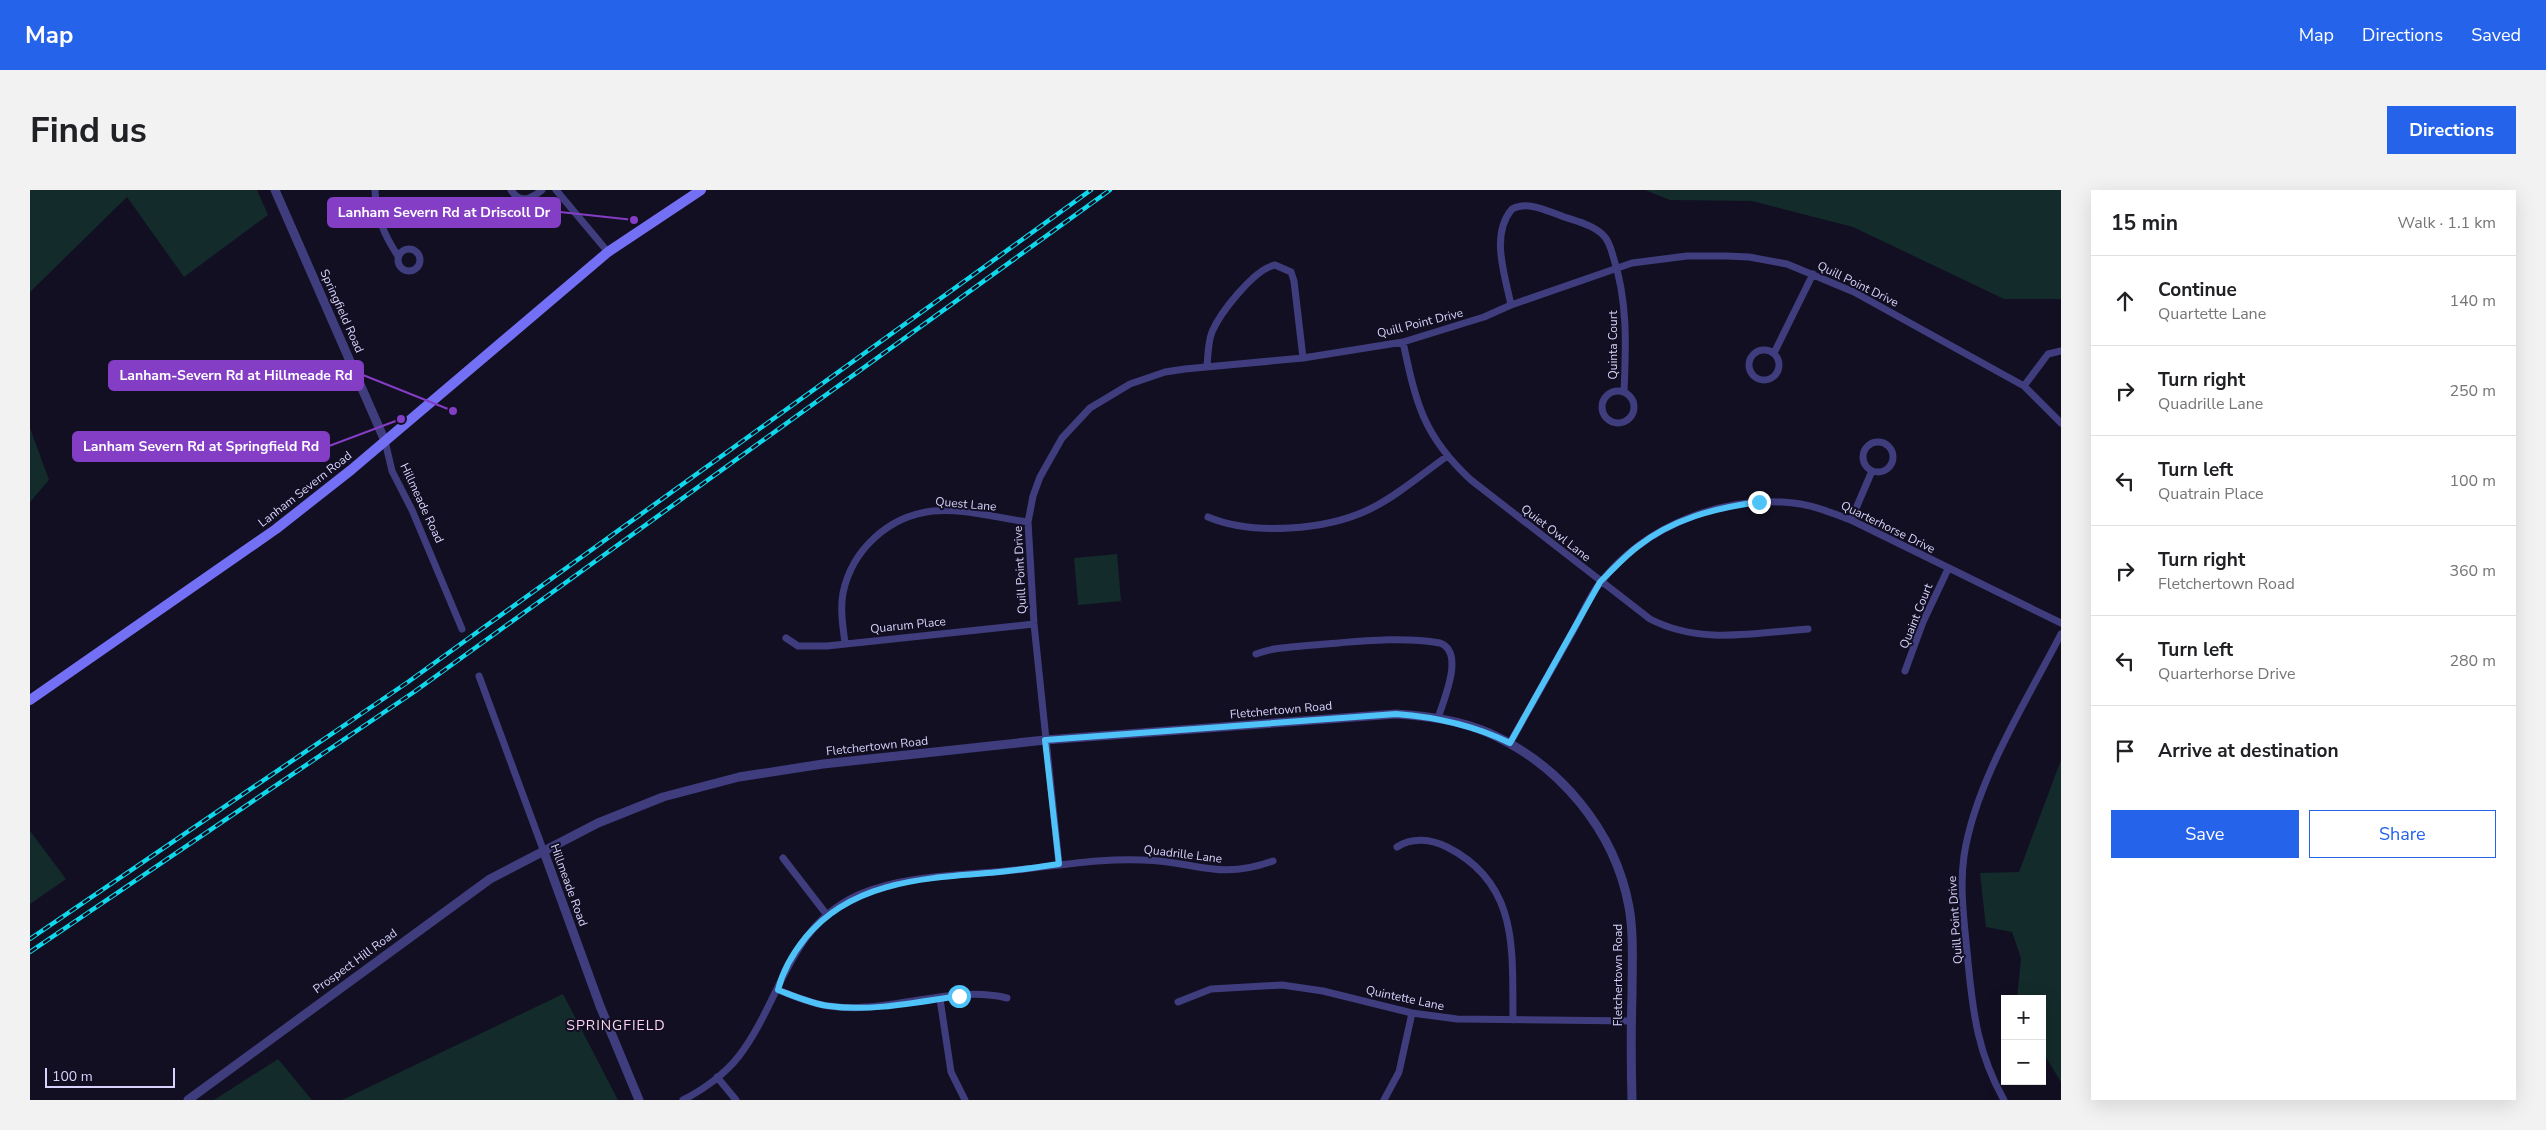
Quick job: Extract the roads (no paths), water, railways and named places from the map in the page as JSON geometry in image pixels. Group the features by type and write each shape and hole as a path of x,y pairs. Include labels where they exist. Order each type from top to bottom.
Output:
{"main road":[{"name":"Lanham Severn Road","path":"30,700 237,557 386,441 608,252 701,190"}],"street":[{"name":"Springfield Road","path":"275,190 386,441"},
{"path":"375,190 379,220 383,233 398,256"},
{"path":"511,190 518,198 523,200 529,199 542,190"},
{"path":"556,190 608,252"},
{"name":"Quinta Court","path":"1511,305 1500,244 1507,215 1517,206 1538,208 1594,228 1608,240 1617,268 1626,326 1624,392 1633,403 1632,413 1626,420 1612,421 1605,415 1603,401 1614,392 1624,392"},
{"name":"Quill Point Drive","path":"1059,864 1034,624 1028,522 1033,496 1046,465 1062,438 1090,408 1112,394 1149,376 1207,366 1302,358 1403,342 1484,318 1511,305 1617,268 1657,258 1726,256 1767,260 1813,274 1854,292 2024,386 2061,423"},
{"path":"1207,366 1212,333 1223,312 1264,270 1274,265 1291,272 1294,281 1302,358"},
{"path":"1774,353 1813,274"},
{"name":"Quiet Owl Lane","path":"1403,342 1415,397 1446,457 1471,480 1650,619 1677,631 1707,636 1808,629"},
{"path":"1760,350 1774,353 1779,361 1776,375 1763,380 1754,377 1748,364 1752,355 1760,350"},
{"path":"2024,386 2048,354 2061,351"},
{"name":"Hillmeade Road","path":"386,441 392,470 412,510 462,629"},
{"path":"1874,442 1884,442 1893,453 1892,462 1882,472 1872,471 1865,465 1863,451 1874,442"},
{"path":"1208,517 1230,525 1281,527 1322,524 1348,517 1379,504 1446,457"},
{"path":"1851,520 1872,471"},
{"name":"Quarterhorse Drive","path":"1510,743 1600,582 1637,547 1662,530 1693,516 1726,506 1759,502 1793,503 1825,510 1851,520 2061,623"},
{"name":"Quest Lane","path":"845,643 843,595 850,570 861,551 880,532 892,524 920,513 944,511 1028,522"},
{"name":"Quaint Court","path":"1905,671 1924,622 1948,569"},
{"name":"Quarum Place","path":"786,638 798,646 808,647 1034,624"},
{"name":"Quill Point Drive","path":"2004,1100 1986,1063 1974,1021 1962,888 1964,856 1975,809 1999,756 2061,634"},
{"path":"1256,654 1272,649 1348,642 1407,640 1440,642 1447,645 1451,650 1452,665 1438,718"},
{"name":"Hillmeade Road","path":"478,676 600,1006 639,1100"},
{"name":"Fletchertown Road","path":"544,852 632,808 693,788 739,777 823,764 1045,740 1396,714 1438,718 1487,732 1510,743 1549,771 1571,792 1598,828 1612,854 1625,891 1631,921 1632,1100"},
{"path":"1397,847 1414,840 1435,842 1470,862 1488,881 1504,909 1510,930 1513,1020"},
{"name":"Prospect Hill Road","path":"188,1100 465,896 490,879 544,852"},
{"path":"783,858 827,915"},
{"name":"Quadrille Lane","path":"683,1100 717,1078 739,1056 778,990 782,975 791,957 812,930 827,915 856,897 896,884 1087,861 1144,860 1222,871 1252,868 1273,861"},
{"name":"Quintette Lane","path":"1178,1002 1211,990 1282,986 1323,991 1412,1013 1457,1019 1632,1021"},
{"path":"778,990 828,1006 873,1006 976,994 1007,998"},
{"path":"940,999 951,1072 965,1100"},
{"path":"1384,1100 1399,1072 1412,1013"},
{"path":"717,1078 736,1100"}],"railway":[{"path":"30,939 408,682 1091,190"},
{"path":"30,952 414,692 1110,190"}],"place":[{"name":"Lanham Severn Rd at Driscoll Dr","path":"634,220"},
{"name":"Lanham-Severn Rd at Hillmeade Rd","path":"453,411"},
{"name":"Lanham Severn Rd at Springfield Rd","path":"401,419"}],"district":[{"name":"SPRINGFIELD","path":"616,1025"}]}
